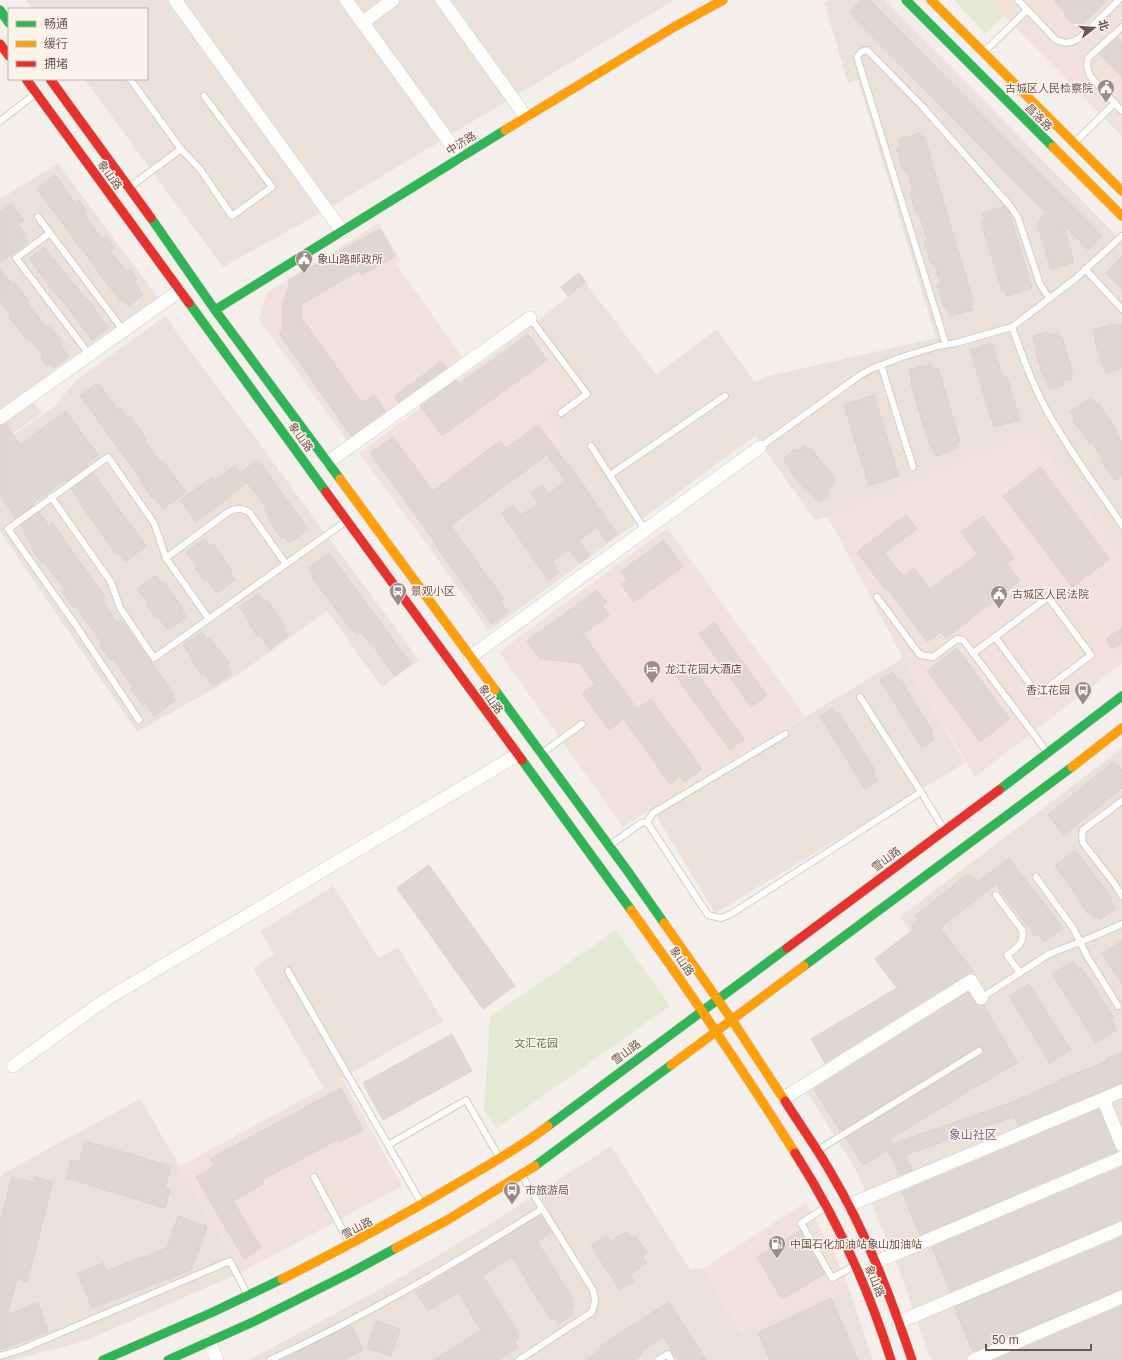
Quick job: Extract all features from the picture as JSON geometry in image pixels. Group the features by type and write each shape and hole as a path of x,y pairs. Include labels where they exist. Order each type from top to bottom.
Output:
{"street":[{"path":"175,0 342,231"},
{"path":"346,0 461,158"},
{"path":"363,22 393,0"},
{"path":"442,0 526,117"},
{"name":"中济路","path":"215,310 526,117 674,27 723,0"},
{"name":"昌洛路","path":"906,0 1122,216"},
{"name":"昌洛路","path":"931,0 1122,191"},
{"path":"0,10 8,22"},
{"path":"0,44 8,55"},
{"name":"象山路","path":"27,80 346,521 617,890 716,1031 814,1182 827,1206 856,1266 874,1308 891,1360"},
{"name":"象山路","path":"51,80 129,187 215,310 609,846 718,999 831,1172 876,1262 912,1360"},
{"path":"0,418 180,291"},
{"path":"328,462 530,318"},
{"path":"470,657 760,447"},
{"name":"雪山路","path":"103,1360 191,1323 350,1245 422,1205 534,1136 1048,753 1122,696"},
{"path":"168,1360 195,1355 209,1342 290,1304 366,1265 449,1219 521,1175 542,1161 1121,731"},
{"path":"13,1066 105,1000 517,755"},
{"path":"784,1098 971,981 981,998"},
{"path":"849,1206 1122,1091"},
{"path":"1103,1099 1122,1145"},
{"path":"876,1262 1122,1158"},
{"path":"899,1322 1122,1228"},
{"path":"974,1360 1122,1297"},
{"path":"209,1342 217,1360"}],"lane":[{"path":"1018,0 1056,40 1066,43 1080,38 1119,0"},
{"path":"983,53 1028,10"},
{"path":"1122,27 1088,58 1090,76 1122,111"},
{"path":"946,345 857,57 861,52 867,50 921,105 1012,207 1018,218 1040,284 1050,298"},
{"path":"131,80 182,149 200,169 232,216 272,187 204,96"},
{"path":"0,121 36,94"},
{"path":"1074,143 1115,103"},
{"path":"129,187 182,149"},
{"path":"38,216 123,330"},
{"path":"50,233 16,258 89,354"},
{"path":"760,447 859,376 882,365 920,351 1012,327 1050,298 1122,236"},
{"path":"1085,269 1122,309"},
{"path":"530,318 587,394 561,413"},
{"path":"1012,327 1025,363 1047,410 1062,436 1122,525"},
{"path":"882,365 913,466"},
{"path":"610,475 725,396"},
{"path":"591,446 645,530"},
{"path":"140,720 8,529 108,457 154,523 166,558 209,619"},
{"path":"51,497 111,582 120,608 154,658 346,521"},
{"path":"166,558 228,512 240,509 249,512 286,564"},
{"path":"877,597 920,655 933,657 957,639 963,640 1048,753"},
{"path":"973,653 1048,597 1091,654 1038,695 995,637"},
{"path":"860,697 944,830"},
{"path":"541,754 582,724"},
{"path":"609,846 641,823 647,822 653,813 785,734"},
{"path":"647,822 708,916 721,918 731,914 921,792"},
{"path":"1122,801 1083,830 1082,835 1084,843 1122,896"},
{"path":"1036,876 1073,928 1087,956 1118,1006"},
{"path":"996,895 1022,930 1023,935 1020,944 1007,955 1020,973"},
{"path":"981,998 1049,954 1122,924"},
{"path":"288,971 422,1205"},
{"path":"817,1150 979,1051"},
{"path":"388,1145 466,1100 500,1158"},
{"path":"519,1360 592,1312 595,1301 593,1290 521,1175"},
{"path":"314,1177 350,1245"},
{"path":"827,1206 801,1223 832,1278 856,1266"},
{"path":"270,1360 370,1310 428,1278 542,1209"},
{"path":"0,1356 20,1350 230,1261 248,1296"},
{"path":"658,1360 668,1354 671,1360"}],"shaded area":[{"path":"26,0 674,0 326,210 223,267 85,80 148,80 148,8 32,8"},
{"path":"829,0 885,0 1122,241 1122,559 1032,433 828,517 815,520 755,436 489,631 428,546 566,444 545,416 578,391 531,326 586,283 656,375 717,329 755,383 764,377 936,338 858,80 848,83 824,2"},
{"path":"989,0 1122,0 1122,136 1057,70"},
{"path":"58,163 158,298 50,373 26,393 42,413 0,442 0,199"},
{"path":"379,223 401,261 396,264 467,364 353,448 259,320 267,293"},
{"name":"景观小区","path":"165,316 419,660 382,687 327,611 236,676 137,732 0,531 0,444 55,406 75,381"},
{"path":"531,326 578,391 545,416 566,444 428,546 359,453"},
{"name":"古城区人民法院","path":"1032,433 1122,559 1122,663 975,777 903,658 828,517"},
{"name":"龙江花园大酒店","path":"667,528 805,716 623,827 499,652"},
{"path":"903,658 965,763 715,913 652,809"},
{"path":"1122,748 1122,1360 931,1360 900,1272 870,1200 853,1165 799,1080 950,989 900,917"},
{"path":"333,886 379,958 398,947 443,1021 324,1088 253,968 274,954 261,931"},
{"path":"342,1078 402,1186 242,1272 180,1166"},
{"path":"140,1099 242,1272 85,1341 14,1360 0,1360 0,1180 2,1174"},
{"path":"611,1146 690,1270 704,1268 742,1333 848,1285 873,1360 249,1360 368,1296 432,1259 490,1224"},
{"name":"中国石化加油站象山加油站","path":"806,1202 833,1251 848,1285 743,1333 704,1268"}],"green space":[{"path":"954,0 989,0 1004,16 985,33"},
{"name":"文汇花园","path":"616,930 670,1006 496,1129 484,1109 490,1017"}],"building":[{"path":"861,0 870,0 1102,236 1088,250 1063,224 1074,262 1051,269 1037,223 1046,213 853,17 854,16 850,11"},
{"path":"1053,0 1108,0 1078,29 1064,15 1066,14"},
{"path":"1117,37 1122,42 1122,77 1099,54"},
{"path":"920,133 921,137 924,136 974,304 971,305 973,310 950,316 947,306 944,307 937,285 941,284 934,263 931,264 924,242 928,241 919,214 916,214 910,192 913,191 907,170 903,171 897,149 900,148 898,140"},
{"path":"55,175 75,203 79,200 87,211 84,214 102,239 106,236 114,248 110,250 126,272 130,269 137,279 134,282 143,295 128,306 123,299 120,301 37,189"},
{"path":"11,204 24,220 18,224 25,234 23,235 28,242 0,263 0,212"},
{"path":"1004,206 1010,214 1032,288 1007,296 1005,289 1002,291 981,222 985,220 982,213"},
{"path":"380,229 395,256 362,275 359,271 302,304 301,317 362,403 374,395 385,411 351,436 279,333 282,331 282,307 290,283 288,280"},
{"path":"44,247 75,286 87,300 88,299 108,328 92,340 29,259"},
{"path":"1122,256 1122,289 1106,273"},
{"path":"0,269 13,285 15,283 29,301 27,303 46,327 49,325 63,343 60,345 69,356 53,368 50,364 47,366 41,357 43,355 30,339 28,341 9,317 11,315 0,301"},
{"path":"579,273 586,282 568,296 561,287"},
{"path":"1114,324 1115,326 1122,324 1122,368 1106,373 1094,338 1096,337 1093,330"},
{"path":"1048,332 1049,335 1058,332 1060,337 1062,337 1073,374 1071,374 1072,379 1063,381 1064,385 1050,390 1045,375 1043,376 1035,350 1037,350 1033,336"},
{"path":"528,334 547,360 442,436 420,406 456,380 459,384"},
{"path":"992,343 1003,378 1007,377 1020,420 994,427 970,350"},
{"path":"442,361 447,368 398,402 394,397"},
{"path":"931,364 933,370 938,368 960,442 955,443 957,449 936,456 933,447 931,448 923,424 910,380 912,380 909,370"},
{"path":"98,383 117,409 120,407 128,418 130,416 146,439 144,440 160,462 162,460 186,492 163,509 154,497 152,498 140,481 141,479 80,396"},
{"path":"874,395 899,476 869,486 844,405"},
{"path":"1091,397 1096,405 1098,403 1117,430 1115,432 1122,442 1122,475 1115,481 1092,442 1090,444 1074,422 1076,421 1070,412"},
{"path":"66,411 98,455 86,464 88,466 66,482 65,480 35,501 33,503 34,505 16,518 0,495 0,426 6,424 20,445"},
{"path":"538,425 568,465 569,464 617,534 607,542 597,527 579,540 590,556 579,563 569,549 552,562 559,572 548,580 502,513 513,505 521,515 538,504 531,493 542,485 548,494 566,482 547,455 451,526 503,598 500,601 508,612 492,624 370,453 393,437 433,491 500,441 506,448"},
{"path":"805,445 808,450 810,448 835,478 833,480 835,483 828,489 830,493 819,502 809,490 807,492 790,471 792,470 783,459 795,449 797,451"},
{"path":"258,460 308,529 289,543 284,536 282,538 268,518 269,517 265,510 267,509 247,482 196,522 180,500 213,477 215,480 235,465 240,473"},
{"path":"1041,467 1110,559 1072,587 1003,496"},
{"path":"93,473 146,546 125,562 119,553 117,555 71,489"},
{"path":"39,512 49,526 52,523 105,597 102,599 105,603 104,604 117,623 121,620 174,694 171,696 175,701 154,716 145,703 143,705 131,689 133,687 113,659 111,660 100,646 102,644 76,606 74,608 62,592 65,590 32,549 34,548 24,534 27,532 21,525"},
{"path":"906,515 917,529 885,553 903,576 914,568 930,589 978,554 961,532 983,516 1014,558 1007,563 1020,581 946,638 941,632 927,642 887,588 885,589 857,552"},
{"path":"205,538 210,546 213,544 232,571 230,572 235,580 217,593 195,568 197,566 186,552"},
{"path":"664,540 683,567 634,602 621,584 627,580 621,571"},
{"path":"329,553 411,664 395,676 361,632 357,635 351,627 350,628 311,576 313,575 308,568"},
{"path":"156,575 161,583 163,581 183,608 181,609 186,617 168,630 146,605 148,603 137,589"},
{"path":"597,590 607,603 602,606 609,615 583,634 637,709 651,699 702,769 684,782 680,776 670,784 624,719 609,730 582,693 595,684 580,663 540,659 527,641"},
{"path":"258,594 264,601 266,599 277,614 285,626 283,628 288,635 270,649 260,635 258,637 248,623 250,621 239,607"},
{"path":"714,622 767,696 751,707 699,634"},
{"path":"1122,628 1122,643 1112,649 1106,639"},
{"path":"202,632 221,652 229,664 227,666 232,673 213,687 204,673 202,675 192,661 193,660 183,645"},
{"path":"957,648 1010,719 980,742 927,671"},
{"path":"688,661 744,739 730,750 673,672"},
{"path":"893,672 897,679 899,677 933,733 931,734 934,740 922,748 880,680"},
{"path":"833,708 837,714 839,713 876,772 873,773 878,781 865,789 820,716"},
{"path":"1114,761 1122,770 1122,788 1064,835 1048,815"},
{"path":"1075,850 1112,898 1110,900 1116,908 1100,920 1098,917 1095,919 1090,912 1088,914 1077,898 1078,897 1055,866"},
{"path":"1009,858 1063,928 1044,942 1038,934 1035,936 996,884 940,928 973,971 825,1063 811,1039 897,988 875,959 914,929 911,925 918,919 915,916 968,874 972,878 974,877 978,882"},
{"path":"429,865 515,986 483,1009 397,888"},
{"path":"1122,941 1122,984 1102,954"},
{"path":"1073,961 1078,969 1081,967 1114,1018 1111,1019 1117,1030 1096,1043 1052,974"},
{"path":"1029,984 1071,1050 1050,1063 1009,996"},
{"path":"968,992 977,1005 984,1005 1017,1063 890,1139 893,1144 1010,1103 1059,1082 1059,1080 1108,1061 1106,1059 1122,1052 1122,1083 1018,1126 1015,1116 905,1155 912,1170 900,1175 888,1150 863,1165 846,1138 981,1055 983,1048 977,1047 840,1131 814,1089"},
{"path":"452,1034 472,1071 383,1120 363,1083"},
{"path":"341,1088 363,1130 340,1142 339,1139 262,1180 264,1184 233,1201 261,1248 244,1259 196,1177 214,1166 210,1159"},
{"path":"1099,1109 1117,1151 920,1235 902,1192"},
{"path":"85,1141 171,1166 165,1188 170,1190 165,1208 66,1178 71,1160 79,1162"},
{"path":"1122,1167 1122,1220 950,1292 932,1247"},
{"path":"12,1177 34,1183 35,1177 53,1182 27,1282 17,1279 7,1315 38,1303 48,1332 0,1350 0,1222"},
{"path":"540,1215 551,1232 537,1242 574,1300 571,1302 574,1306 570,1308 573,1314 558,1324 554,1317 551,1320 512,1257 483,1276 519,1334 516,1335 519,1339 514,1341 518,1347 498,1360 433,1360 481,1330 458,1292 428,1311 416,1292"},
{"path":"178,1216 207,1227 191,1270 92,1308 78,1273 103,1263 106,1271 167,1248"},
{"path":"627,1231 632,1239 636,1236 647,1253 642,1255 647,1263 630,1274 634,1281 620,1290 591,1245 606,1236 610,1242"},
{"path":"800,1231 824,1274 782,1299 757,1257"},
{"path":"1122,1237 1122,1289 973,1352 954,1307"},
{"path":"831,1298 858,1360 770,1360 758,1333"},
{"path":"669,1302 706,1360 678,1360 663,1337 640,1352 642,1355 634,1360 585,1360 602,1349 600,1346"},
{"path":"1122,1306 1122,1360 994,1360"},
{"path":"376,1321 400,1329 391,1356 367,1348"},
{"path":"351,1325 363,1350 344,1360 281,1360"}],"traffic: fast":[{"path":"906,0 1053,147"},
{"path":"0,10 8,22"},
{"path":"215,310 505,130"},
{"path":"151,218 215,310 340,479"},
{"path":"189,303 326,492"},
{"path":"495,690 664,923"},
{"path":"999,790 1122,696"},
{"path":"522,760 631,910"},
{"path":"804,966 1072,767"},
{"path":"548,1126 787,948"},
{"path":"535,1166 671,1065"},
{"path":"168,1360 255,1321 396,1248"},
{"path":"103,1360 213,1312 282,1279"}],"traffic: slow":[{"path":"505,130 674,27 723,0"},
{"path":"931,0 1122,191"},
{"path":"1053,147 1122,216"},
{"path":"340,479 495,690"},
{"path":"1072,767 1122,728"},
{"path":"631,910 715,1030 795,1153"},
{"path":"664,923 732,1020 785,1101"},
{"path":"671,1065 804,966"},
{"path":"282,1279 347,1246 432,1198 489,1165 548,1126"},
{"path":"396,1248 449,1219 535,1166"}],"traffic: jam":[{"path":"0,44 8,55"},
{"path":"27,80 189,303"},
{"path":"51,80 151,218"},
{"path":"326,492 522,760"},
{"path":"787,948 999,790"},
{"path":"785,1101 826,1164 844,1195 886,1288 912,1360"},
{"path":"795,1153 824,1202 850,1253 872,1306 891,1360"}],"place":[{"name":"古城区人民检察院","path":"1106,103"},
{"name":"象山路邮政所","path":"304,274"},
{"name":"景观小区","path":"398,606"},
{"name":"古城区人民法院","path":"999,609"},
{"name":"龙江花园大酒店","path":"652,684"},
{"name":"香江花园","path":"1083,705"},
{"name":"市旅游局","path":"512,1205"},
{"name":"中国石化加油站象山加油站","path":"777,1259"}],"district":[{"name":"象山社区","path":"973,1135"}]}
